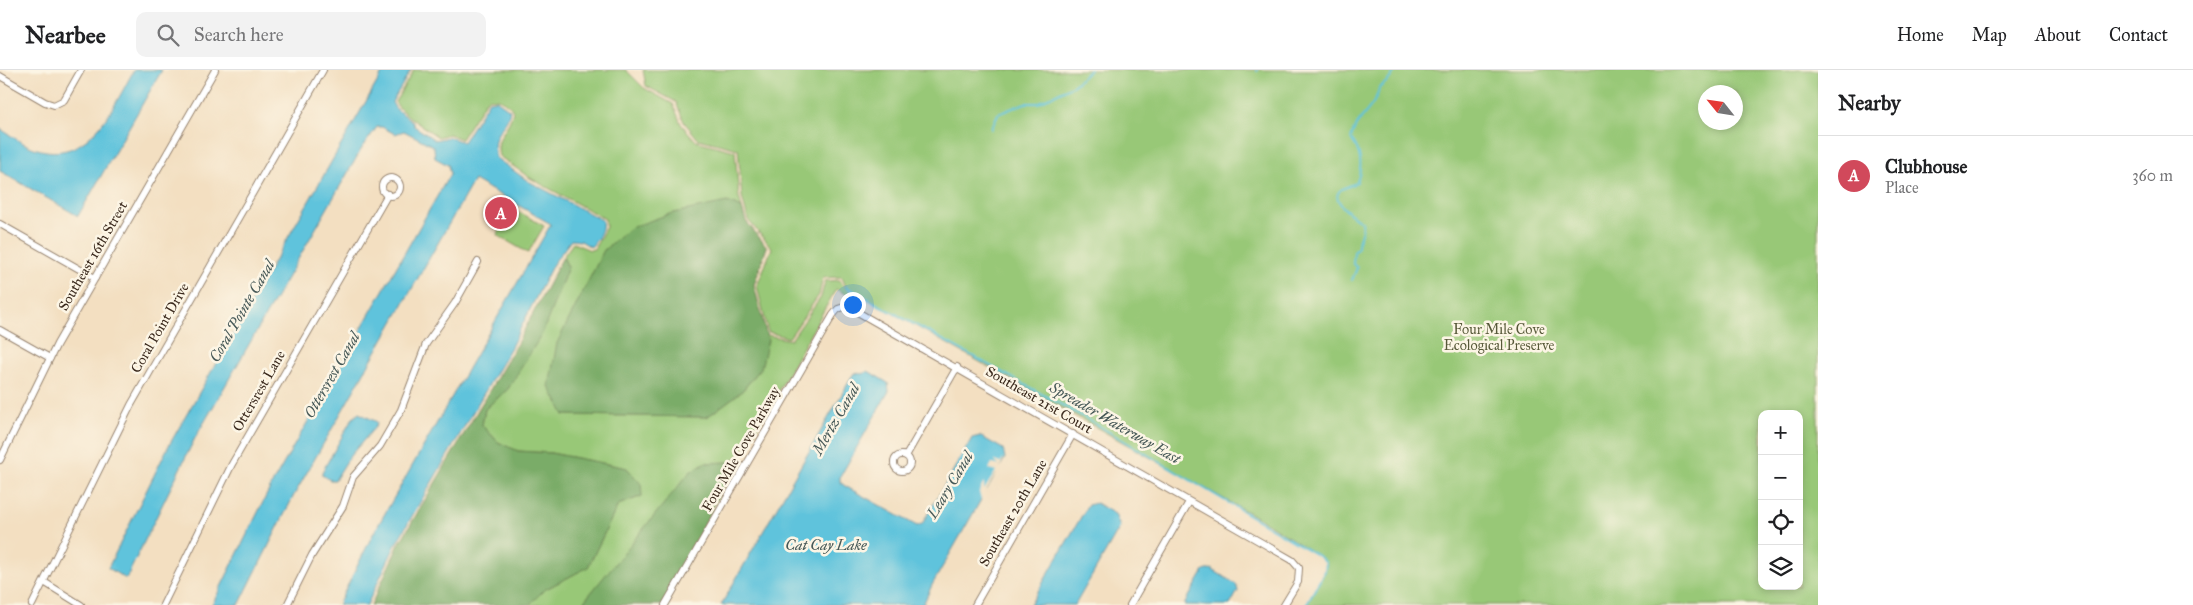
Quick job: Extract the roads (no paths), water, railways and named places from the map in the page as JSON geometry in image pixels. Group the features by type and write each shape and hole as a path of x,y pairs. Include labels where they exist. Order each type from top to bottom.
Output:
{"street":[{"path":"0,76 45,102 54,105 63,100 81,70"},
{"name":"Southeast 16th Street","path":"0,460 50,358 214,70"},
{"name":"Coral Point Drive","path":"32,605 130,405 323,70"},
{"name":"Ottersrest Lane","path":"163,605 232,464 388,194"},
{"path":"0,224 95,278"},
{"path":"287,605 312,555 342,506 353,477 380,446 401,410 426,344 455,303 478,262"},
{"name":"Southeast 21st Court","path":"840,308 846,306 854,308 1292,560 1299,568 1298,582 1284,605"},
{"name":"Four Mile Cove Parkway","path":"665,605 833,315 840,308"},
{"path":"0,330 50,358"},
{"path":"906,456 957,368"},
{"name":"Southeast 20th Lane","path":"975,605 1073,434"},
{"path":"1130,605 1189,502"},
{"path":"44,582 81,605"}],"water":[{"path":"134,70 162,70 78,216 0,171 0,129 34,148 53,152 70,149 84,141 97,130 108,116"},
{"path":"384,70 411,70 392,102 395,108 412,121 414,126 435,140 449,137 463,142 489,101 496,100 510,110 505,123 496,136 494,149 496,158 528,181 602,220 600,235 591,247 581,241 571,240 553,264 511,347 397,542 367,605 338,605 372,536 551,224 474,180 293,497 239,605 212,605 273,482 450,174 448,165 435,158 434,147 431,145 404,131 395,134 382,127 377,127 362,148 194,440 126,579 108,568 168,447"},
{"name":"Cat Cay Lake","path":"868,371 888,383 889,391 840,477 840,482 845,486 917,526 922,524 972,438 980,436 1003,449 1005,458 932,585 923,605 721,605 854,373 863,374"},
{"path":"359,413 377,422 376,426 350,456 335,480 330,480 322,475 322,472 352,419"},
{"path":"1096,503 1115,514 1120,527 1075,605 1030,605 1088,505"},
{"path":"1211,569 1236,584 1238,591 1230,605 1184,605 1204,571"}],"waterway":[{"path":"991,129 998,114 1025,103 1038,103 1074,85 1090,70"},
{"path":"1352,280 1357,268 1353,264 1354,252 1358,248 1362,222 1344,208 1340,203 1338,193 1357,182 1359,176 1359,154 1351,139 1356,125 1374,101 1379,88 1388,81 1396,70"},
{"name":"Spreader Waterway East","path":"846,287 1082,416 1320,557 1326,563 1325,571 1306,605"}],"place":[{"name":"Clubhouse","path":"501,213"}],"water label":[{"name":"Coral Pointe Canal","path":"242,311"},
{"name":"Ottersrest Canal","path":"332,375"},
{"name":"Mertz Canal","path":"836,419"},
{"name":"Leary Canal","path":"950,485"}],"park label":[{"name":"Four Mile Cove Ecological Preserve","path":"1499,338"}]}
